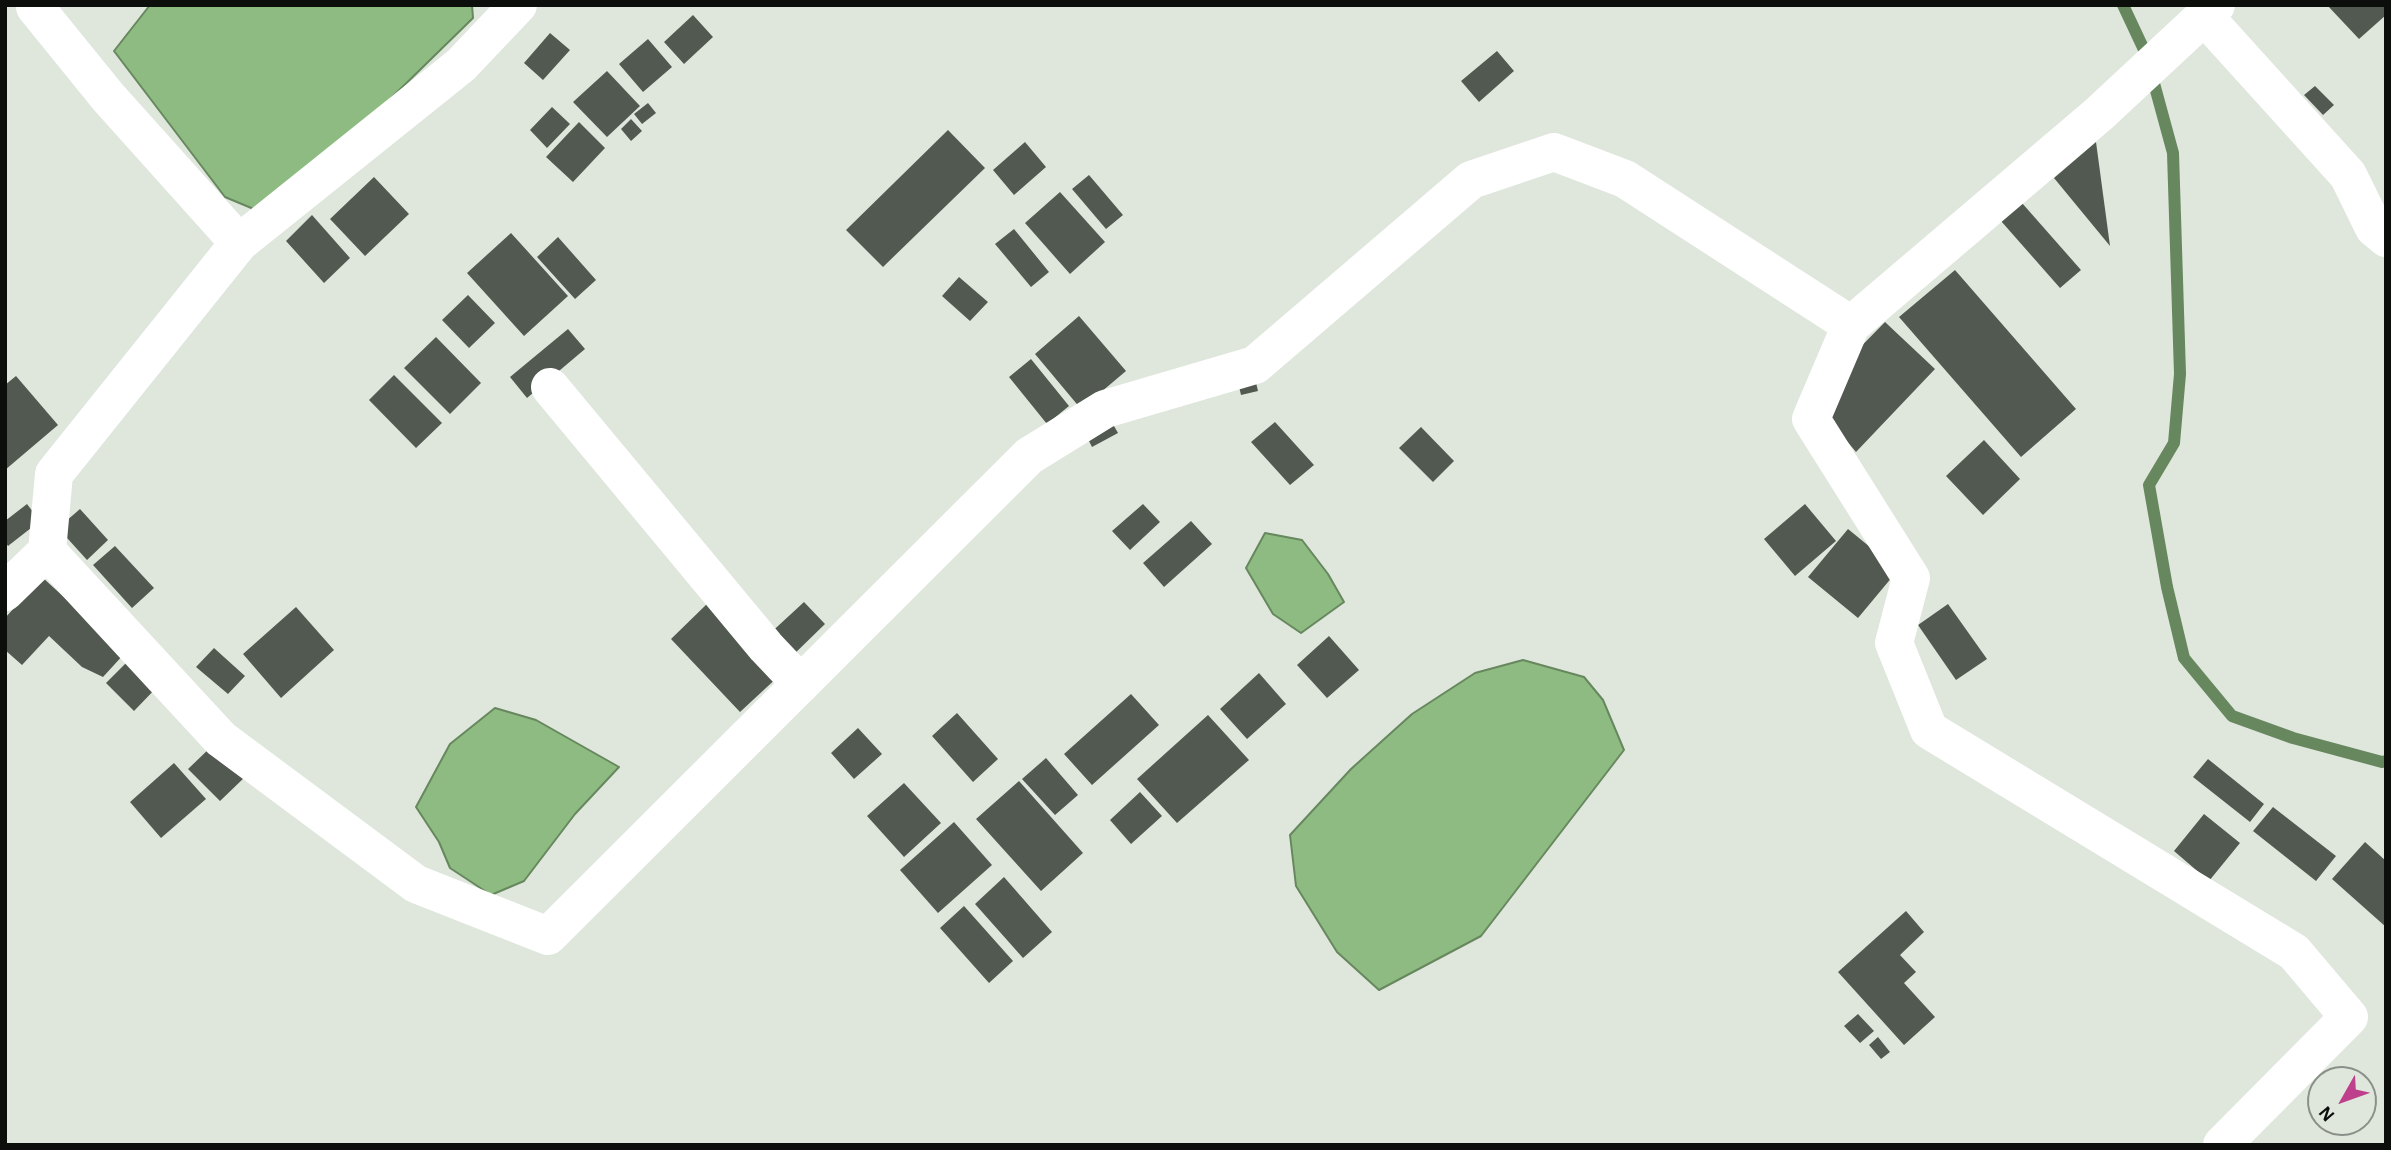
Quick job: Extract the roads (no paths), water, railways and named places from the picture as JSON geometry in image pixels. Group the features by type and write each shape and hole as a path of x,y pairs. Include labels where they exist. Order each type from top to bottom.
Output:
{"street":[{"path":"37,5 108,97 239,243"},
{"path":"5,592 47,551 54,474 239,243 461,65 518,5"},
{"path":"2222,1145 2349,1017 2294,952 1929,730 1894,643 1911,578 1811,419 1851,325 2099,114 2204,18 2348,175 2374,228 2386,238"},
{"path":"47,551 221,739 416,884 548,936 1029,456 1105,409 1255,365 1471,180 1554,152 1625,180 1851,325"},
{"path":"550,387 766,647 801,684"}],"waterway":[{"path":"2123,5 2146,54 2173,153 2180,374 2174,443 2149,485 2167,587 2184,658 2232,716 2293,738 2386,761"}]}
